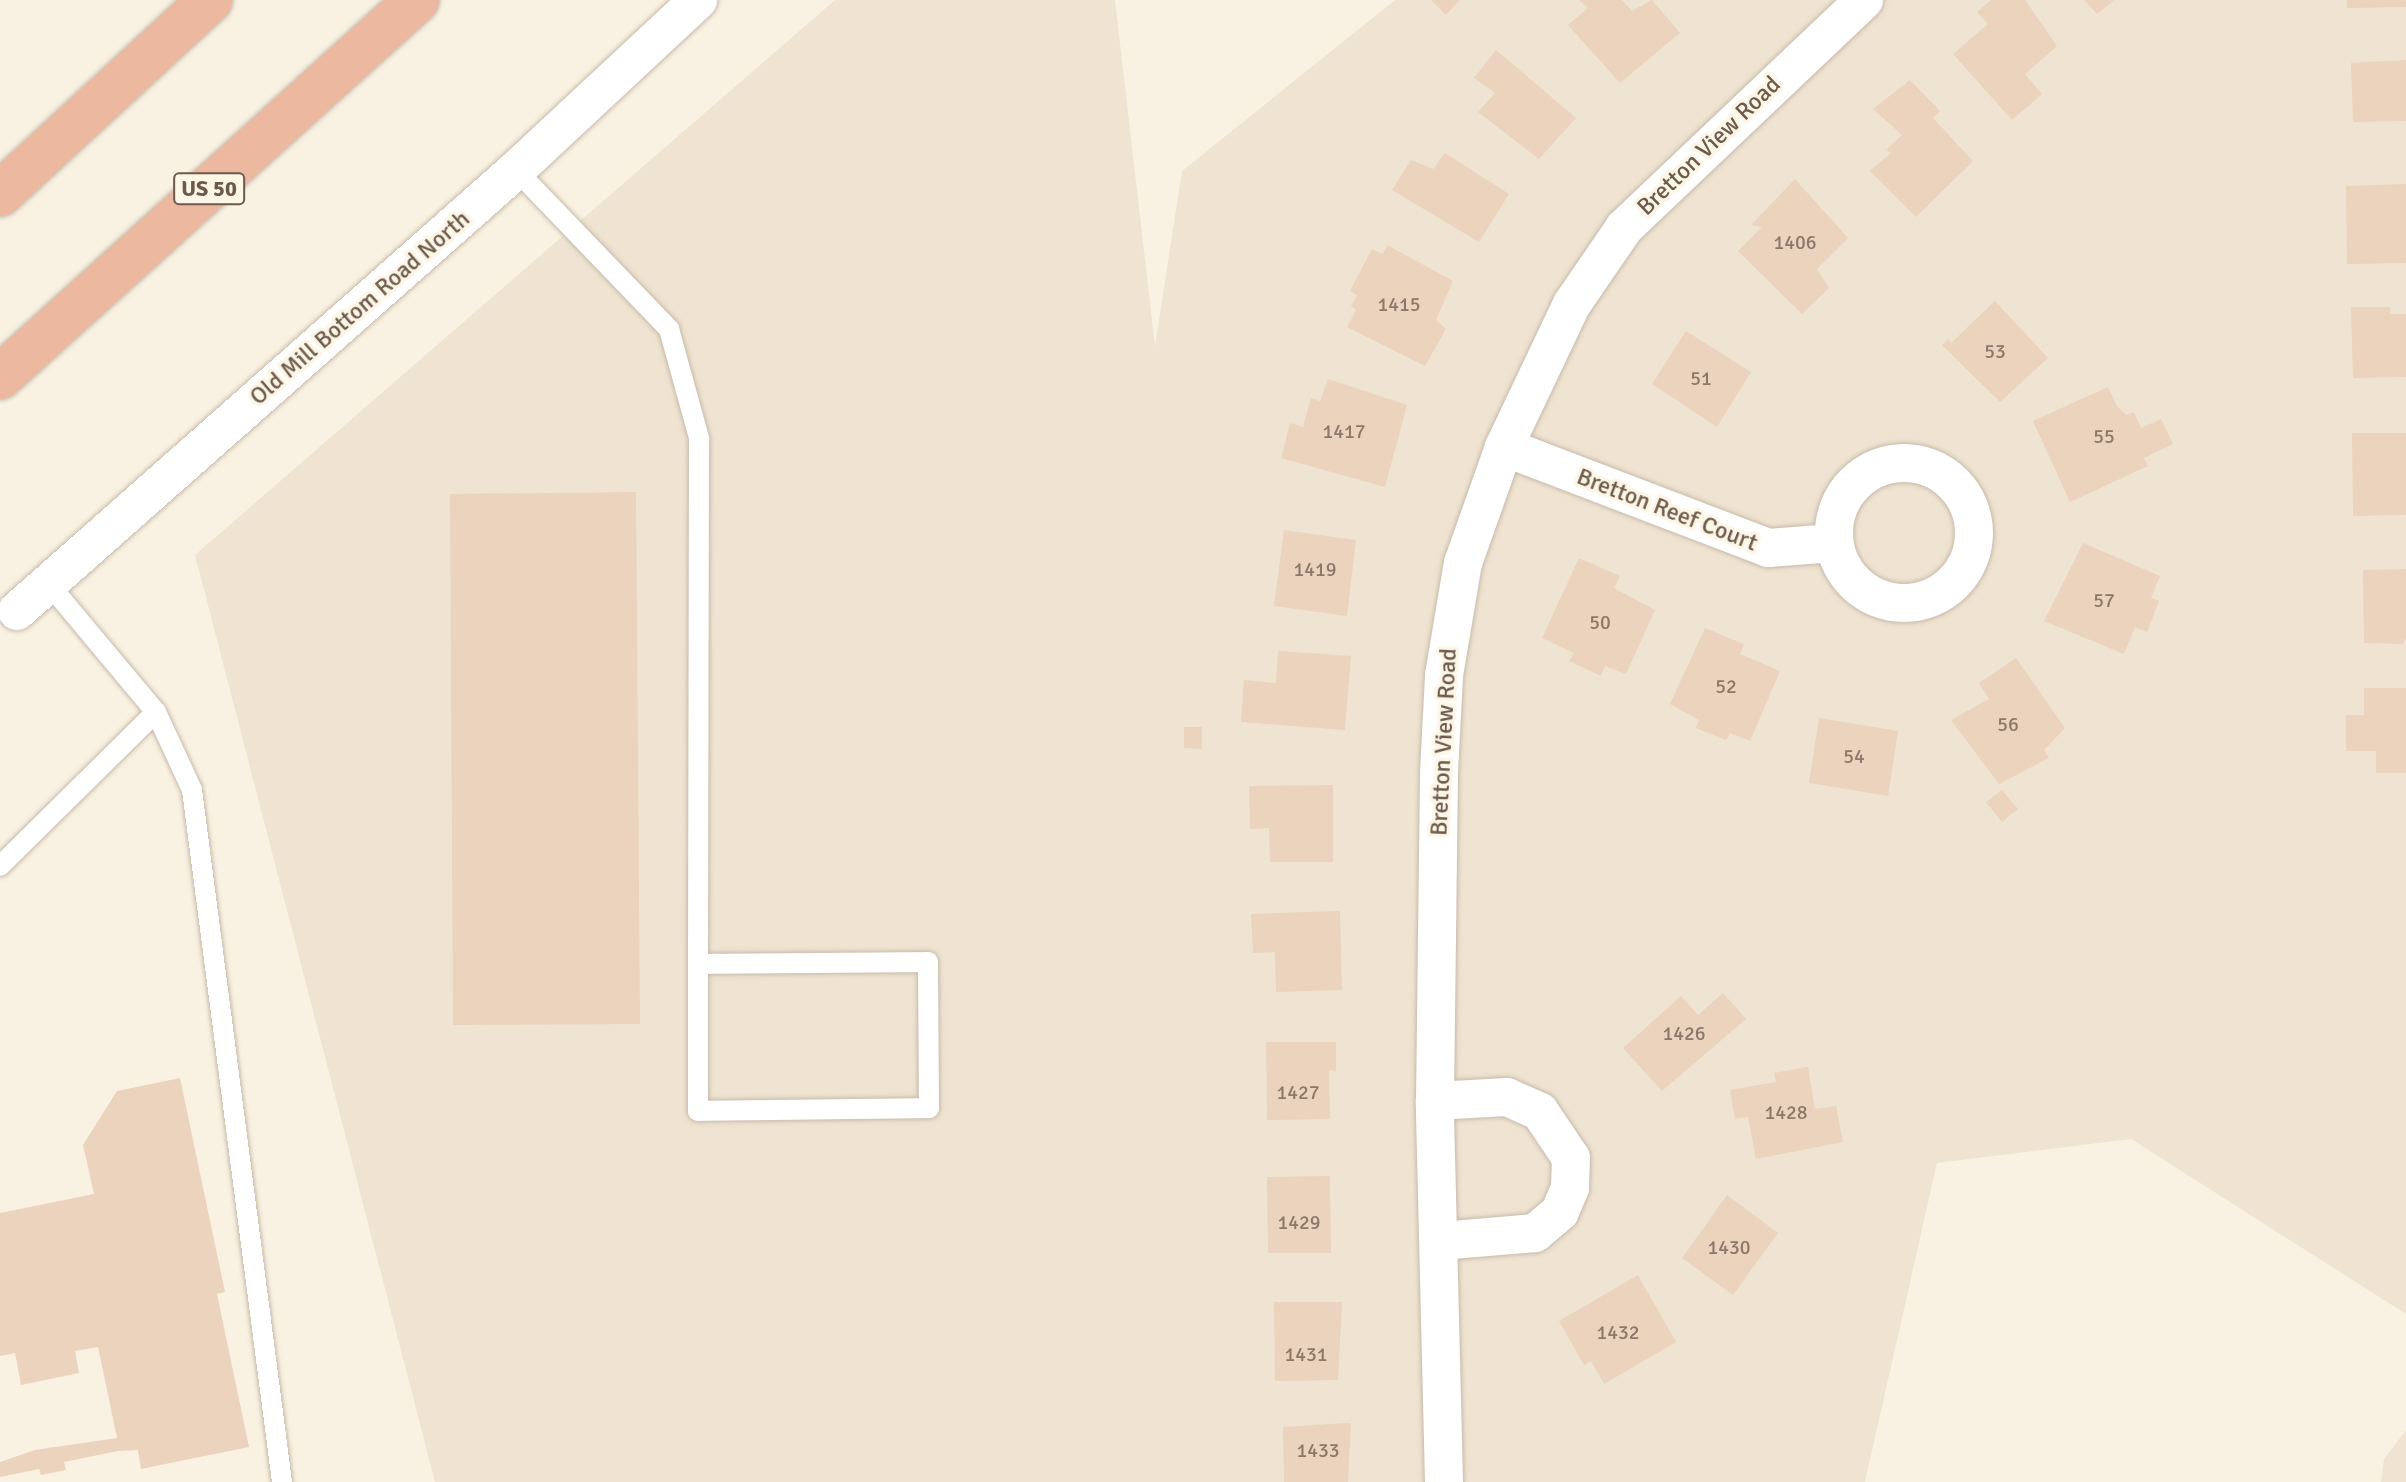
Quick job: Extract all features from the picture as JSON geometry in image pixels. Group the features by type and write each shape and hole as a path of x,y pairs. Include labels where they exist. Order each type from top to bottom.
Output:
{"highway":[{"path":"0,166 168,0"},
{"path":"0,194 210,0"},
{"name":"US 50","path":"0,377 417,0"}],"street":[{"name":"Old Mill Bottom Road North","path":"17,611 516,170 698,0"},
{"name":"Bretton View Road","path":"1444,1482 1442,1241 1435,1101 1444,675 1463,563 1504,447 1572,304 1624,228 1864,0"},
{"name":"Bretton Reef Court","path":"1504,447 1768,548 1834,543"},
{"path":"1435,1101 1507,1097 1540,1112 1571,1158 1570,1188 1560,1212 1535,1233 1442,1241"}],"lane":[{"path":"516,170 669,329 699,438 698,964 698,1111 929,1108 928,962 698,964"},
{"path":"48,583 156,712 192,790 282,1482"},
{"path":"0,866 156,712"}],"shaded area":[{"path":"835,0 1115,0 1155,346 1182,171 1395,0 2406,0 2406,1314 2131,1139 1937,1163 1865,1482 435,1482 195,555"},
{"path":"2406,1430 2406,1482 2381,1482 2384,1459"}],"building":[{"path":"1431,0 1460,0 1446,15"},
{"path":"1579,0 1622,0 1632,11 1652,0 1680,33 1620,83 1568,25 1588,8"},
{"path":"1991,0 2025,0 2057,46 2025,74 2042,94 2012,120 1953,54 1988,24 1977,12"},
{"path":"2084,0 2114,0 2097,14"},
{"path":"2347,0 2406,0 2406,7 2347,8"},
{"path":"1496,50 1576,118 1539,159 1478,112 1495,93 1474,78"},
{"path":"2406,60 2406,121 2353,122 2351,63"},
{"path":"1910,80 1940,111 1933,118 1973,161 1916,217 1870,171 1891,153 1886,150 1902,135 1873,109"},
{"path":"1445,153 1509,194 1479,242 1392,190 1411,160 1433,169"},
{"path":"1795,179 1848,238 1817,269 1829,288 1802,314 1738,251 1762,227 1751,225"},
{"path":"2406,184 2406,263 2347,264 2346,186"},
{"path":"1387,245 1453,281 1436,320 1446,329 1425,366 1347,327 1356,310 1351,306 1357,295 1350,291 1372,249 1383,254"},
{"path":"1995,301 2048,358 2000,402 1942,345 1948,339 1951,343"},
{"path":"2351,307 2390,307 2390,314 2406,314 2406,377 2353,378"},
{"path":"1686,331 1751,372 1717,427 1652,384"},
{"path":"1328,379 1407,405 1385,487 1281,458 1290,423 1303,427 1311,398 1320,401"},
{"path":"2108,387 2117,406 2126,415 2134,412 2141,428 2161,419 2173,444 2144,458 2148,466 2070,502 2033,421"},
{"path":"2352,433 2406,433 2406,515 2353,516"},
{"path":"636,492 640,1024 453,1025 450,494"},
{"path":"1284,530 1356,540 1347,616 1274,606"},
{"path":"2083,543 2160,576 2151,598 2159,601 2147,632 2135,627 2124,654 2044,621"},
{"path":"1579,558 1620,576 1614,588 1655,610 1626,674 1605,666 1601,676 1569,661 1574,653 1542,638"},
{"path":"2406,569 2406,638 2402,644 2364,643 2363,570"},
{"path":"1705,628 1744,644 1740,654 1780,671 1750,741 1730,733 1726,740 1696,728 1699,720 1670,704"},
{"path":"1278,651 1351,656 1345,730 1241,722 1244,680 1276,683"},
{"path":"2016,658 2065,728 2044,750 2049,758 1999,784 1951,720 1989,699 1979,683"},
{"path":"2364,688 2406,688 2406,773 2376,773 2376,751 2346,751 2346,715 2364,715"},
{"path":"1819,718 1898,731 1888,796 1809,783"},
{"path":"1184,727 1202,727 1202,749 1184,748"},
{"path":"1333,785 1333,862 1270,862 1269,828 1250,829 1249,786"},
{"path":"2002,790 2018,809 2002,822 1986,802"},
{"path":"1340,911 1342,990 1276,992 1275,952 1253,953 1251,914"},
{"path":"1723,993 1746,1019 1662,1091 1623,1048 1681,996 1698,1015"},
{"path":"1266,1042 1336,1042 1336,1071 1329,1070 1330,1119 1267,1120"},
{"path":"1808,1067 1815,1109 1836,1106 1843,1142 1756,1159 1748,1117 1735,1119 1730,1090 1776,1082 1774,1073"},
{"path":"180,1078 225,1292 217,1294 249,1447 141,1469 138,1450 118,1451 64,1462 66,1470 41,1475 39,1469 0,1477 0,1462 35,1450 117,1438 98,1347 75,1351 79,1373 21,1385 15,1353 0,1356 0,1213 94,1194 83,1145 117,1091"},
{"path":"1330,1176 1331,1253 1268,1253 1267,1177"},
{"path":"1727,1195 1778,1233 1733,1295 1682,1258"},
{"path":"1638,1275 1676,1342 1604,1384 1591,1361 1584,1365 1559,1321"},
{"path":"1274,1302 1342,1302 1338,1380 1275,1381"},
{"path":"1351,1423 1348,1482 1284,1482 1283,1427"}]}
